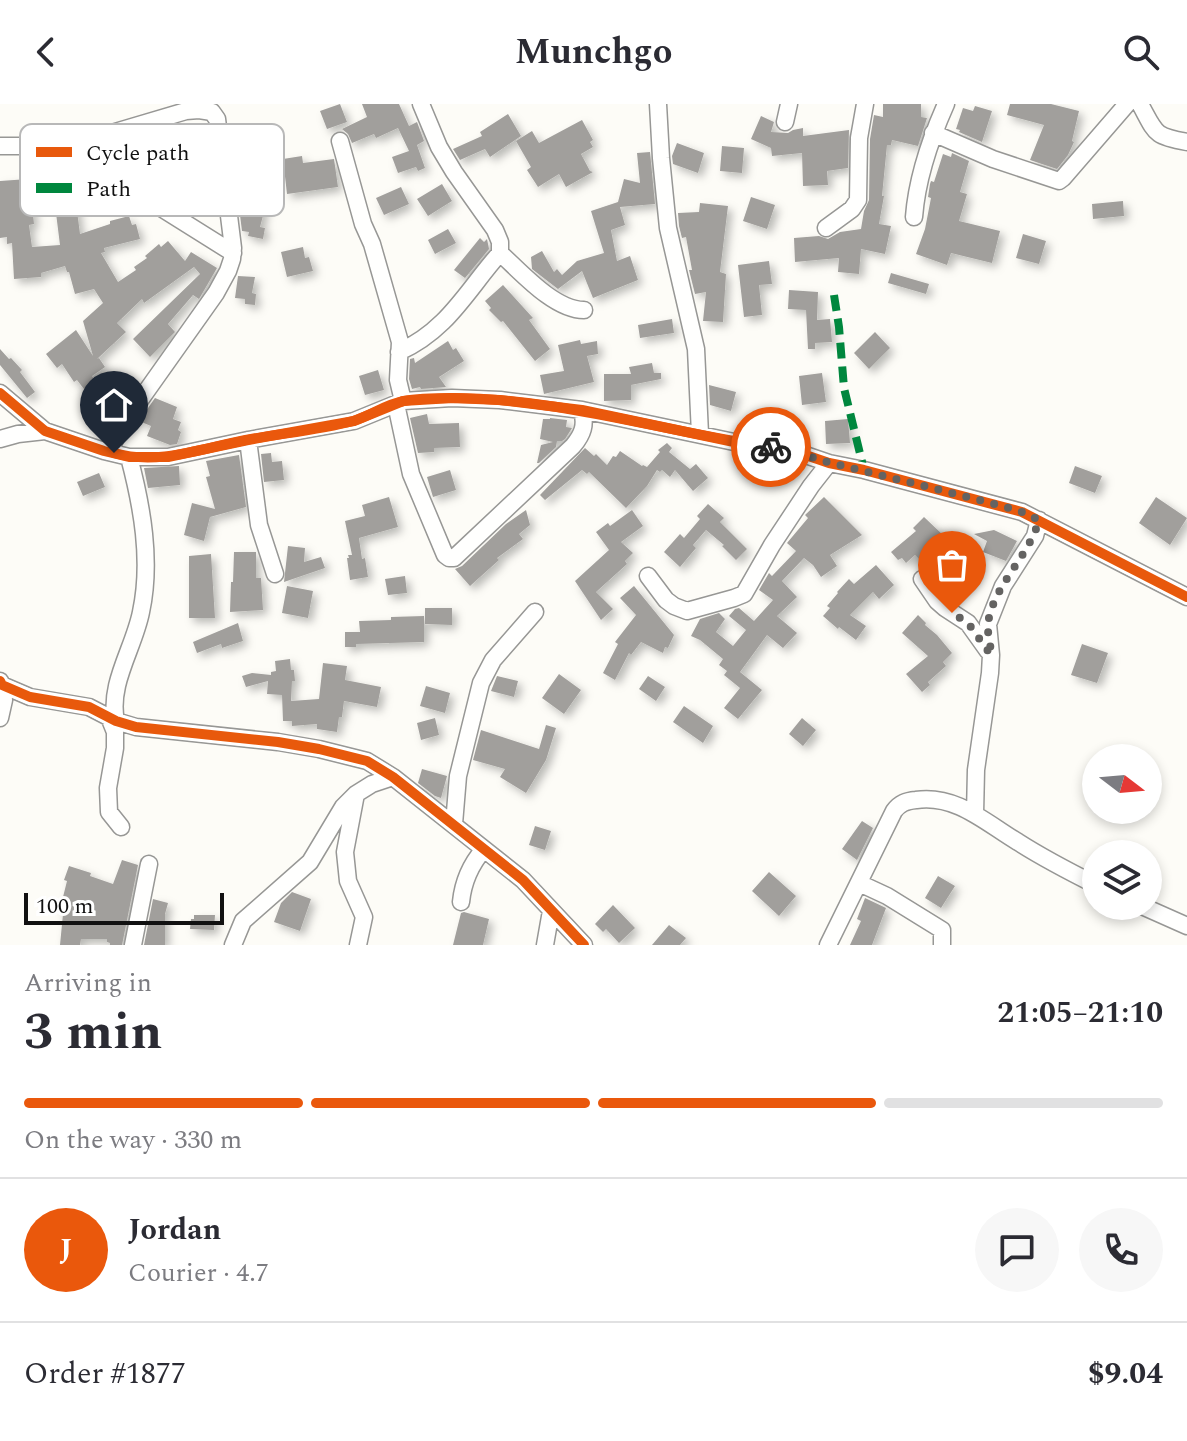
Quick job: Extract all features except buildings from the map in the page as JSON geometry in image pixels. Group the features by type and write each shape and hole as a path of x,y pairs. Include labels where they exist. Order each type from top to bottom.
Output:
{"street":[{"path":"399,352 437,327 464,299 500,253 495,230 439,147 421,104"},
{"path":"658,104 668,228 696,349 700,434"},
{"path":"785,122 789,104"},
{"path":"826,228 852,209 858,200 859,138 865,104"},
{"path":"914,217 916,193 933,133 946,104"},
{"path":"933,133 993,159 1059,181 1127,104"},
{"path":"1140,104 1162,137 1187,142"},
{"path":"142,124 199,110 212,112 218,124"},
{"path":"340,141 400,342 399,402 411,474 445,555 454,558 573,446 584,426 582,410"},
{"path":"174,216 233,253"},
{"path":"121,827 109,812 108,788 115,748 114,700 141,612 145,568 138,489 113,444 121,427 216,293 228,271 233,253 229,216"},
{"path":"500,253 542,291 575,310 584,310"},
{"path":"0,393 45,431 121,455 168,457 354,421 399,402 452,398 500,400 582,410 734,442 785,448 829,463 1022,512 1187,597"},
{"path":"0,439 45,431"},
{"path":"248,440 259,525 275,574"},
{"path":"648,576 666,600 687,611 744,594 772,545 829,463"},
{"path":"975,814 976,770 989,690 991,655 988,624 1010,572 1035,536 1039,520"},
{"path":"922,579 937,601 968,623 991,655"},
{"path":"454,824 458,776 481,683 493,660 535,612"},
{"path":"1,683 30,697 89,707 136,727 319,749 367,761 393,777 523,880 584,945"},
{"path":"0,718 4,700 1,683"},
{"path":"233,945 243,921 310,862 336,815 356,794 372,784 393,777"},
{"path":"356,794 345,852 348,881 364,917 358,945"},
{"path":"828,945 899,804 919,799 954,804 1082,877"},
{"path":"461,902 468,875 475,859 484,849"},
{"path":"133,945 149,864"},
{"path":"859,883 887,896 942,930 942,945"},
{"path":"545,945 551,911"},
{"path":"1162,915 1187,926"}],"marked path":[{"path":"834,295 844,388 864,470"}],"cycle path":[{"path":"0,393 45,431 129,457 168,457 354,421 403,401 452,398 500,400 582,410 734,442 785,448 829,463 1022,512 1187,597"},
{"path":"0,681 2,685 30,697 89,707 136,727 278,742 367,761 393,777 523,880 584,945"}],"way so far":[{"path":"771,447 785,448 829,463 1002,506 1039,520 1035,536 1010,572 996,601 988,624 991,655 968,623 952,613"}],"route":[{"path":"114,453 129,457 168,457 354,421 403,401 452,398 500,400 582,410 771,447"}]}
